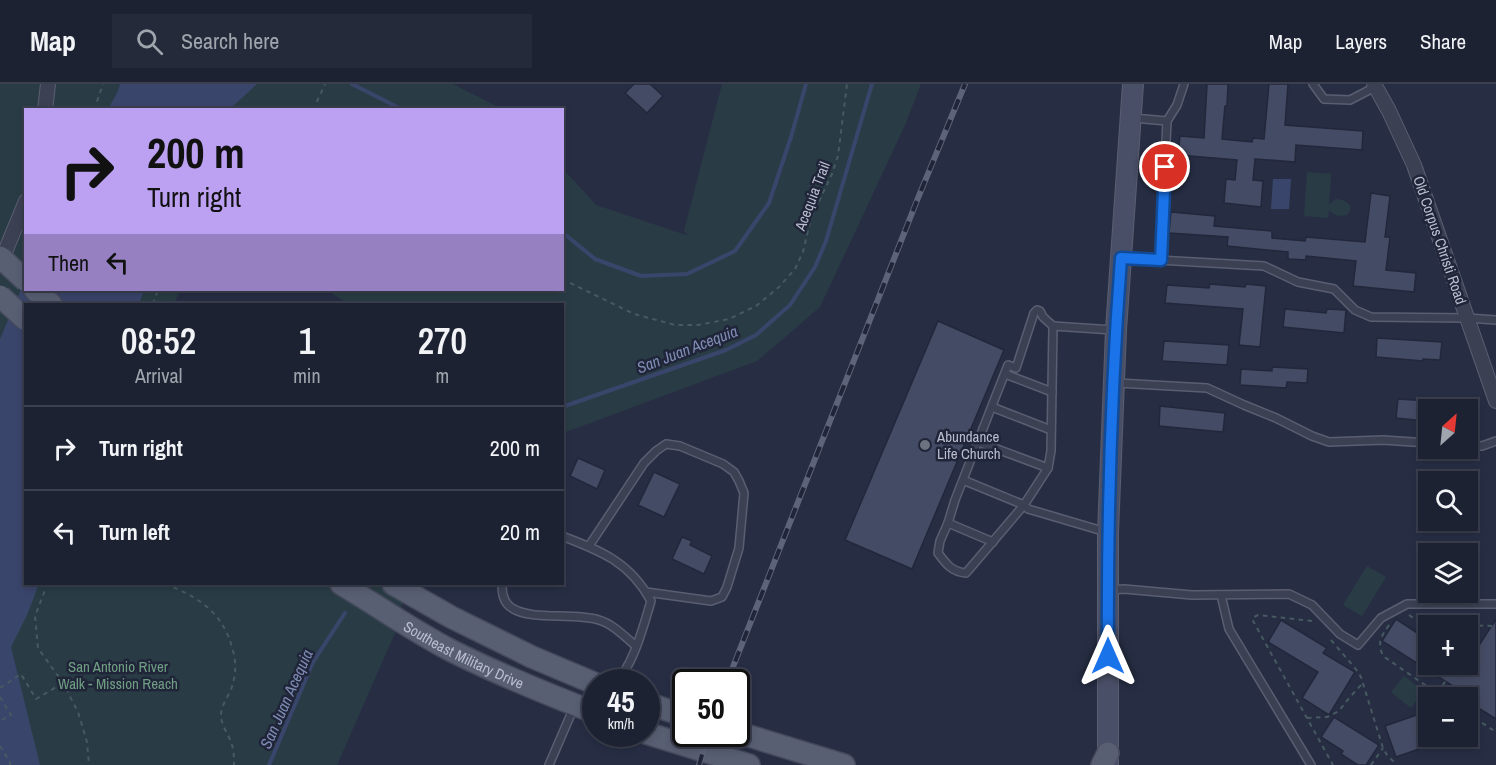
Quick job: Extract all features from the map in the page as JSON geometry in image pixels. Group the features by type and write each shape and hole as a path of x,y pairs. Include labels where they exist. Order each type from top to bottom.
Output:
{"main road":[{"path":"1108,762 1108,533 1116,330 1132,84"},
{"path":"0,257 24,278"},
{"path":"36,291 50,303"},
{"path":"0,296 24,318"},
{"name":"Southeast Military Drive","path":"343,585 408,627 451,650 520,683 582,708"},
{"name":"Southeast Military Drive","path":"395,585 451,617 532,657 582,678"},
{"path":"750,736 844,765"},
{"path":"660,737 749,765"}],"street":[{"path":"45,108 48,84"},
{"name":"Old Corpus Christi Road","path":"1374,85 1414,165 1496,401"},
{"path":"0,264 24,206"}],"lane":[{"path":"1161,260 1167,121 1178,105 1184,84"},
{"path":"1313,84 1324,99 1350,100 1374,85"},
{"path":"1130,118 1167,121"},
{"path":"1121,258 1264,266 1298,282 1334,289 1355,310 1371,317 1496,320"},
{"path":"1053,326 1051,452 1048,468 1024,505 966,573 953,570 938,553 940,541 1008,365 1016,368 1036,310 1040,311 1053,326 1116,330"},
{"path":"1005,374 1052,392"},
{"path":"1114,383 1208,388 1329,442 1383,440 1418,442"},
{"path":"992,407 1051,430"},
{"path":"1478,446 1496,441"},
{"path":"978,442 1048,468"},
{"path":"589,546 644,464 656,450 666,444 680,446 723,464 734,472 744,493 739,548 722,597 711,600 646,592"},
{"path":"963,480 1024,505 1028,509 1108,533"},
{"path":"948,522 993,542"},
{"path":"564,537 589,546 627,568 651,601 636,646 625,669"},
{"path":"502,585 504,599 512,608 540,615 585,616 601,620 636,646"},
{"path":"1108,590 1192,595 1289,594 1312,604 1340,634 1358,645 1381,618 1407,604 1496,604"},
{"path":"1221,595 1229,629 1311,765"},
{"path":"549,765 575,705"}],"path":[{"path":"95,108 104,84"},
{"path":"314,108 325,84"},
{"name":"Acequia Trail","path":"564,280 634,314 675,325 698,325 729,320 756,306 795,269 803,252 811,218 838,156 847,84"},
{"path":"47,585 35,616 38,648 63,683 78,712 87,742 89,765"},
{"path":"168,585 183,591 208,607 223,623 232,643 236,663 233,684 221,717 234,750 234,765"},
{"path":"1406,614 1418,621"},
{"path":"1316,625 1309,620 1258,615 1252,619 1333,765"},
{"path":"1394,620 1382,637 1380,648 1383,656 1429,687"},
{"path":"1478,625 1496,626"},
{"path":"1330,639 1355,668 1383,748 1396,765"},
{"path":"0,688 21,674 36,699 63,683"},
{"path":"1307,718 1327,717 1339,711 1362,683"},
{"path":"0,697 11,714 0,721"},
{"path":"1478,720 1496,732"},
{"path":"0,746 10,765"},
{"path":"1371,765 1383,748"}],"green space":[{"name":"San Antonio River Walk - Mission Reach","path":"0,84 453,84 500,108 24,108 24,291 180,291 174,303 24,303 24,585 407,585 395,633 337,765 0,765"},
{"path":"722,84 921,84 905,125 820,307 757,361 564,433 564,303 342,303 343,300 327,291 564,291 564,170 596,205 689,236 684,231"},
{"path":"1307,172 1331,174 1329,204 1336,199 1349,204 1351,208 1346,215 1335,215 1329,210 1328,218 1304,216"},
{"path":"1367,566 1386,577 1362,616 1343,605"},
{"path":"1404,676 1419,687 1418,699 1411,708 1391,692"}],"water":[{"path":"120,84 257,84 231,108 109,108"},
{"path":"1273,179 1291,179 1289,209 1271,209"},
{"path":"24,282 24,291 144,291 139,303 24,303 24,585 39,585 11,647 40,765 0,765 0,339"}],"building":[{"path":"634,84 650,84 663,96 647,113 625,93"},
{"path":"1207,84 1228,84 1222,139 1252,142 1253,138 1264,139 1269,84 1288,84 1285,125 1363,131 1362,150 1296,145 1295,162 1255,159 1253,180 1263,181 1261,207 1224,203 1226,179 1235,180 1237,160 1178,155 1180,136 1204,138"},
{"path":"1371,193 1390,196 1385,237 1390,237 1386,270 1416,273 1414,292 1353,286 1356,261 1306,256 1306,260 1288,259 1288,252 1227,246 1228,237 1169,233 1171,212 1215,216 1214,226 1272,231 1272,238 1305,241 1306,237 1365,242"},
{"path":"1210,284 1266,286 1260,347 1239,345 1243,309 1165,303 1167,285 1209,288"},
{"path":"1285,309 1326,313 1327,309 1346,310 1344,333 1283,327"},
{"name":"Abundance Life Church","path":"938,321 1004,350 912,569 845,540"},
{"path":"1377,338 1442,342 1440,360 1376,357"},
{"path":"1164,341 1229,345 1227,365 1162,361"},
{"path":"1272,367 1308,369 1307,383 1287,382 1286,388 1240,385 1241,369 1272,371"},
{"path":"1398,399 1418,400 1418,420 1396,418"},
{"path":"1160,406 1225,413 1223,432 1159,426"},
{"path":"578,458 605,470 597,489 570,476"},
{"path":"654,472 680,484 664,517 638,505"},
{"path":"682,537 692,541 690,545 712,556 704,574 672,559"},
{"path":"1396,619 1418,633 1418,664 1382,641"},
{"path":"1496,619 1496,719 1478,708 1478,687 1453,686 1436,675 1478,675 1478,647"},
{"path":"1281,620 1327,648 1323,653 1355,672 1329,715 1302,698 1318,672 1268,642"},
{"path":"1418,714 1418,747 1425,747 1396,757 1385,726"},
{"path":"1334,717 1379,745 1366,765 1358,765 1341,754 1343,751 1321,737"}],"waterway":[{"path":"352,84 399,108"},
{"path":"564,234 595,259 641,276 687,274 735,251 769,203 806,84"},
{"name":"San Juan Acequia","path":"564,406 726,350 756,335 790,305 815,267 826,241 872,84"},
{"name":"San Juan Acequia","path":"269,765 313,662 345,613"}],"railway":[{"path":"732,669 965,84"},
{"path":"699,765 704,747"}],"place":[{"name":"Abundance Life Church","path":"925,445"}],"route":[{"path":"1108,656 1108,533 1121,258 1161,260 1165,167"}]}
